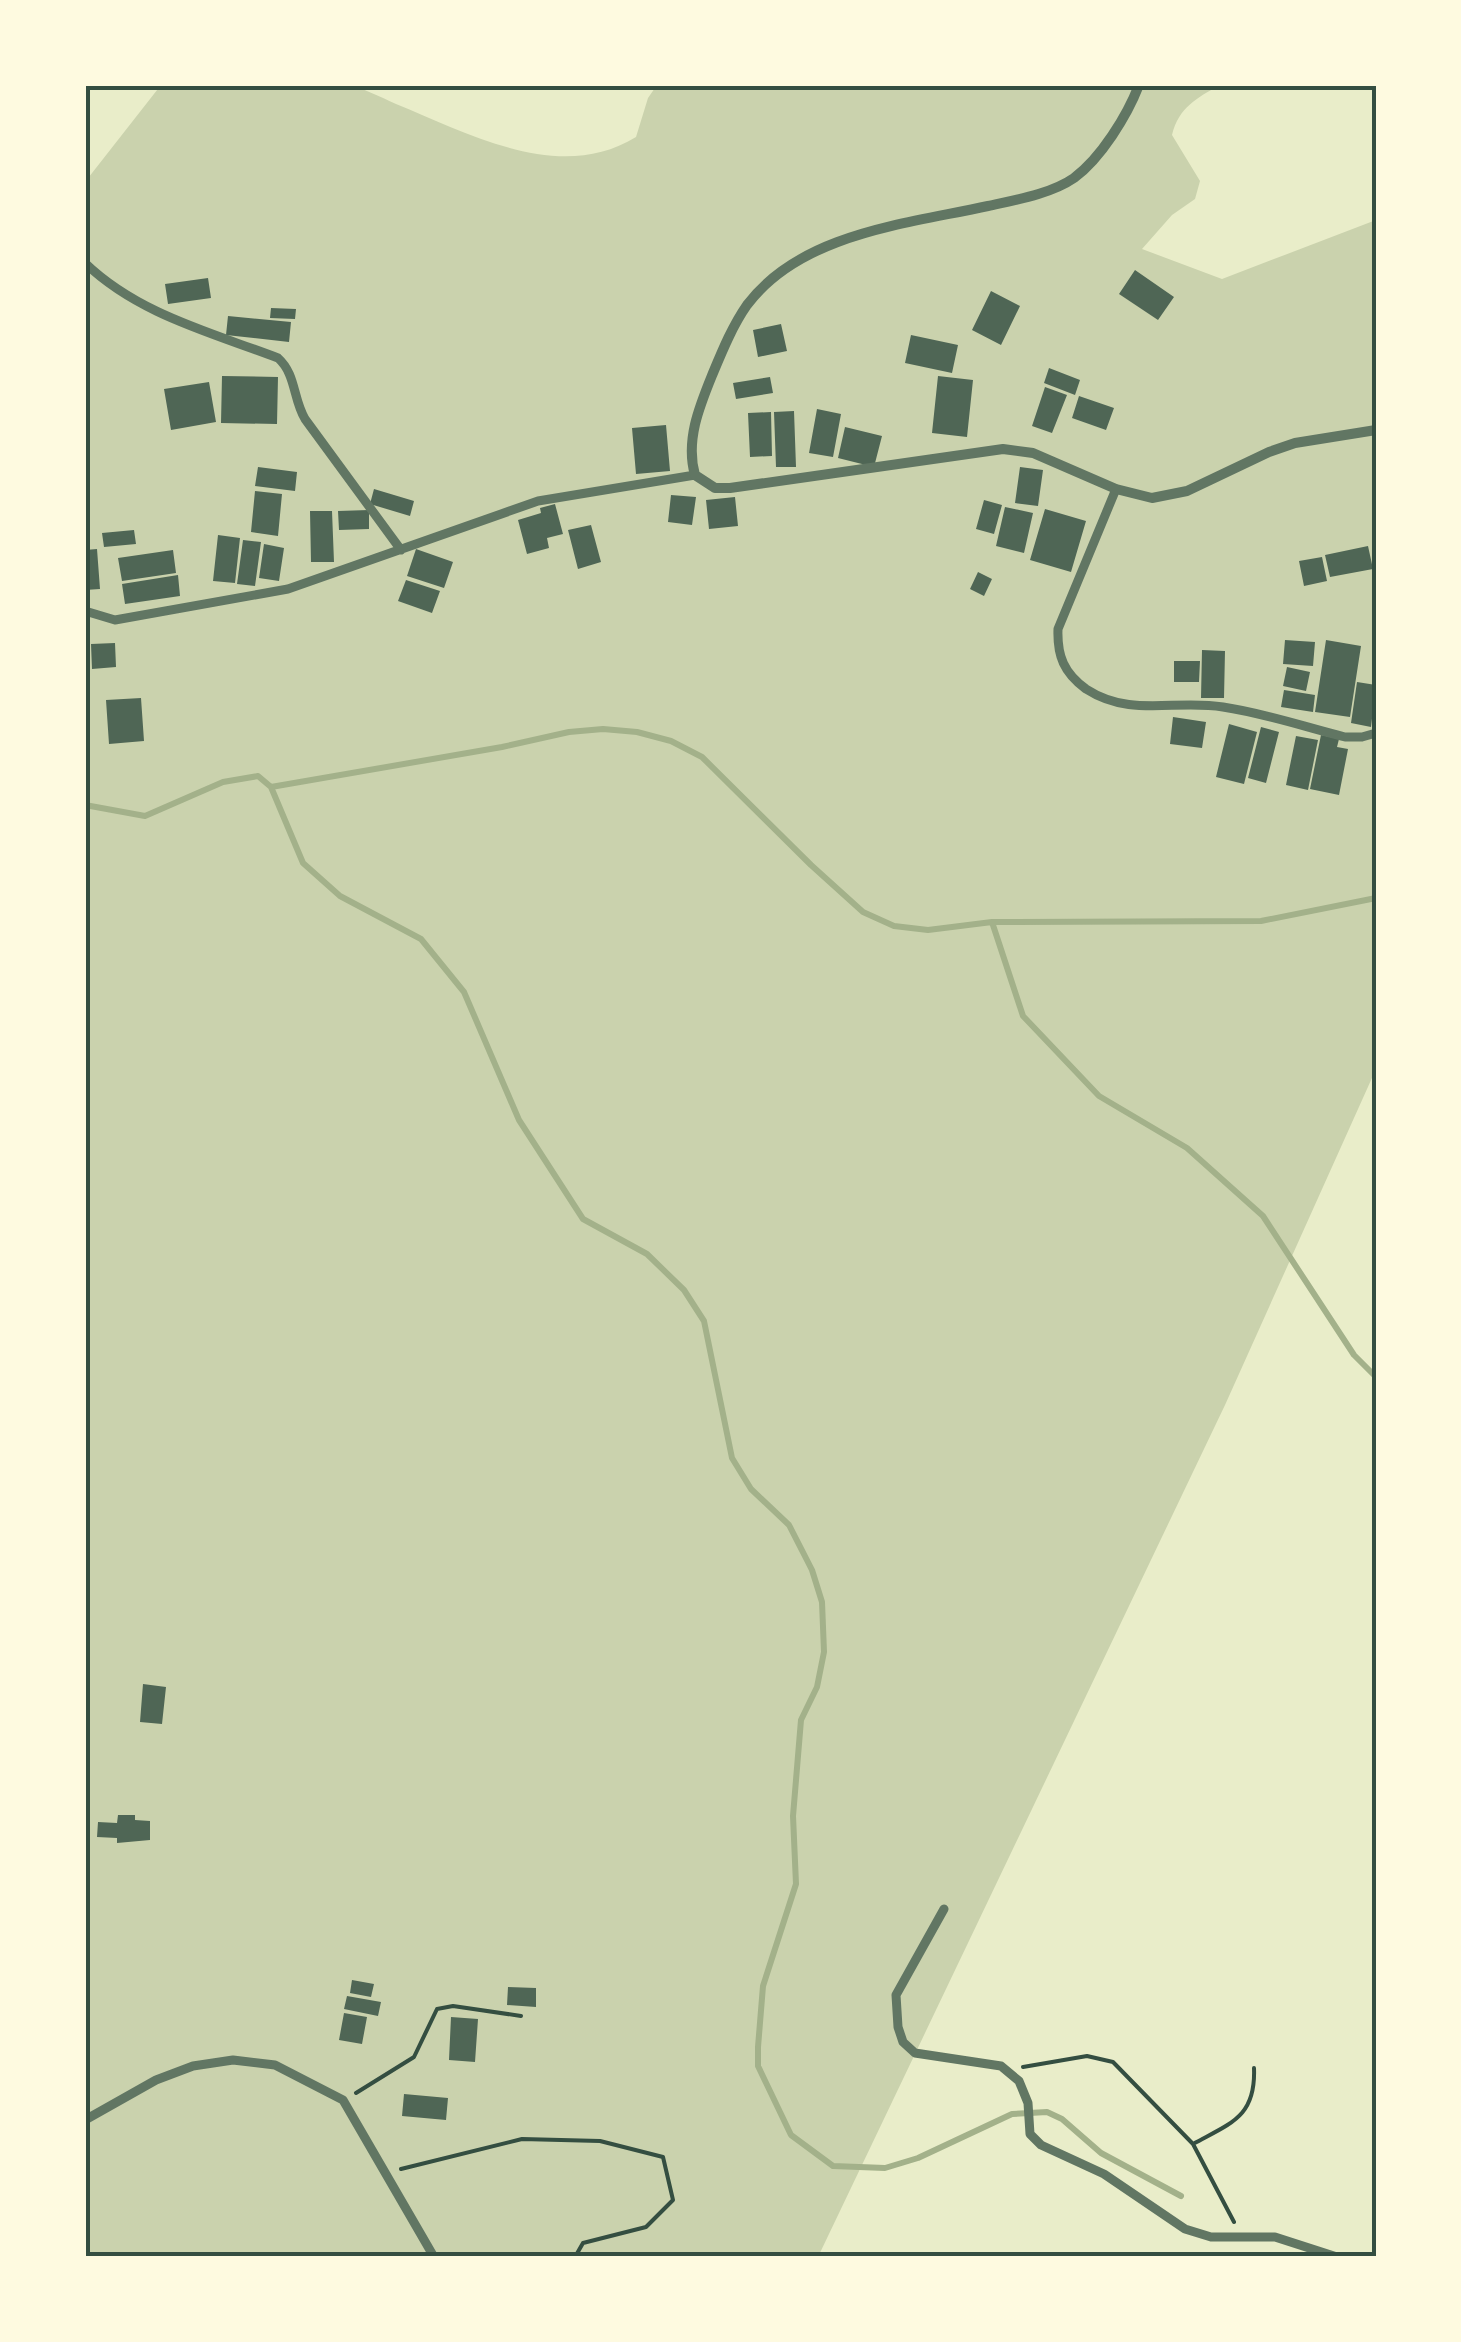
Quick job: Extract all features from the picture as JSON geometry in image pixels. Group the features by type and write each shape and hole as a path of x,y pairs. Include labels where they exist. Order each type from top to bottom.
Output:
{"street":[{"path":"1139,85 1098,154 1073,178 1018,200 860,234 810,254 771,280 740,316 713,373 692,440 695,475 715,488 730,488 1003,449 1033,453 1116,489 1152,498 1187,491 1282,448 1376,430"},
{"path":"85,263 105,282 144,307 278,358 287,366 296,405 401,550"},
{"path":"85,611 115,620 288,589 538,501 695,475"},
{"path":"1116,489 1058,629 1062,665 1073,680 1120,706 1224,707 1345,737 1362,738 1376,733"},
{"path":"944,1909 896,1995 903,2042 915,2053 1001,2066 1012,2073 1028,2102 1030,2134 1040,2145 1104,2174 1186,2229 1199,2235 1275,2237 1337,2257"},
{"path":"85,2120 156,2080 192,2066 233,2060 275,2065 343,2100 434,2257"}],"path":[{"path":"343,2100 414,2057 436,2010 452,2006 521,2016"},
{"path":"1012,2073 1030,2063 1100,2056 1113,2062 1192,2144 1242,2235"},
{"path":"1192,2144 1239,2118 1250,2105 1254,2068"},
{"path":"386,2173 522,2139 600,2141 663,2157 673,2200 646,2228 583,2243 575,2257"}],"green space":[{"path":"161,85 346,85 484,140 546,155 577,156 607,150 636,137 648,98 657,85 1220,85 1184,110 1172,135 1200,181 1195,199 1172,215 1142,249 1222,279 1376,220 1376,1069 1225,1405 818,2257 85,2257 85,182"}],"building":[{"path":"1135,270 1174,297 1158,320 1119,294"},
{"path":"208,278 211,298 168,304 165,284"},
{"path":"991,291 1020,306 1001,345 972,330"},
{"path":"271,308 296,309 295,319 270,318"},
{"path":"228,316 291,322 289,342 226,335"},
{"path":"781,324 787,351 758,357 753,330"},
{"path":"911,335 958,345 952,373 905,363"},
{"path":"1049,368 1080,380 1075,395 1044,383"},
{"path":"222,376 278,377 277,424 221,423"},
{"path":"938,376 973,380 967,437 932,433"},
{"path":"770,377 773,393 736,399 733,383"},
{"path":"209,382 216,422 171,430 164,389"},
{"path":"1045,387 1067,395 1052,433 1032,426"},
{"path":"1079,396 1114,408 1106,430 1072,418"},
{"path":"817,409 841,414 833,457 809,453"},
{"path":"794,411 796,467 776,467 774,412"},
{"path":"771,412 772,456 750,457 748,413"},
{"path":"666,425 670,471 636,474 632,428"},
{"path":"845,427 882,436 874,467 838,458"},
{"path":"258,467 297,472 295,491 255,486"},
{"path":"1020,467 1043,470 1038,506 1015,503"},
{"path":"374,489 414,501 410,516 370,504"},
{"path":"255,491 282,494 278,536 251,532"},
{"path":"671,495 696,497 692,525 668,522"},
{"path":"735,497 738,526 709,529 706,500"},
{"path":"984,500 1002,505 994,534 976,529"},
{"path":"555,504 563,534 547,538 549,548 527,554 518,520"},
{"path":"1005,507 1033,513 1024,553 996,546"},
{"path":"1045,509 1086,521 1071,572 1030,560"},
{"path":"369,510 369,529 339,530 338,511"},
{"path":"310,511 332,511 334,562 311,562"},
{"path":"591,525 601,562 578,569 568,530"},
{"path":"134,530 136,544 104,547 102,533"},
{"path":"218,535 240,538 235,583 213,581"},
{"path":"243,540 261,542 255,586 237,584"},
{"path":"264,544 284,548 279,581 259,578"},
{"path":"1368,546 1373,569 1330,577 1325,555"},
{"path":"97,549 100,589 85,590 85,550"},
{"path":"416,549 453,562 444,588 407,576"},
{"path":"173,550 176,573 122,581 118,558"},
{"path":"1322,557 1327,581 1304,586 1299,561"},
{"path":"978,572 992,579 984,596 970,589"},
{"path":"178,575 180,596 125,604 122,584"},
{"path":"406,580 440,591 432,613 398,601"},
{"path":"1285,640 1315,642 1313,666 1283,664"},
{"path":"1326,640 1361,646 1350,717 1315,712"},
{"path":"115,643 116,667 92,669 91,644"},
{"path":"1202,650 1225,651 1224,698 1201,698"},
{"path":"1174,661 1200,661 1199,682 1174,682"},
{"path":"1287,667 1310,672 1306,691 1283,686"},
{"path":"1357,682 1376,685 1371,727 1351,723"},
{"path":"1284,690 1315,695 1313,712 1281,707"},
{"path":"141,698 144,741 109,744 106,700"},
{"path":"1173,717 1206,722 1202,748 1170,744"},
{"path":"1229,724 1257,732 1244,784 1216,777"},
{"path":"1261,727 1279,732 1266,783 1248,778"},
{"path":"1321,735 1339,739 1337,747 1348,749 1339,795 1310,789"},
{"path":"1296,736 1318,740 1308,790 1286,785"},
{"path":"143,1684 166,1687 162,1724 140,1722"},
{"path":"118,1815 135,1815 135,1820 150,1821 150,1840 117,1843 117,1838 97,1837 98,1822 117,1823"},
{"path":"352,1980 374,1984 371,1997 350,1993"},
{"path":"508,1987 536,1988 536,2007 507,2005"},
{"path":"347,1996 381,2002 378,2016 344,2009"},
{"path":"344,2013 367,2017 362,2044 339,2040"},
{"path":"451,2017 478,2019 475,2062 449,2060"},
{"path":"404,2094 448,2098 446,2120 402,2116"}],"waterway":[{"path":"271,787 569,732 637,732 671,741 702,757 863,912 894,926 928,930 992,922 1261,921 1376,898"},
{"path":"85,805 145,816 223,782 258,776 271,787 303,863 340,896 421,939 464,992 519,1120 583,1219 647,1254 684,1290 704,1321 732,1458 751,1489 789,1525 812,1570 822,1602 824,1652 817,1687 801,1720 793,1816 796,1884 763,1986 758,2047 758,2066 791,2135 833,2166 885,2168 918,2158 1012,2114 1047,2112 1062,2119 1101,2153 1181,2196"},
{"path":"992,922 1023,1016 1099,1096 1187,1148 1263,1216 1354,1355 1376,1377"}]}
